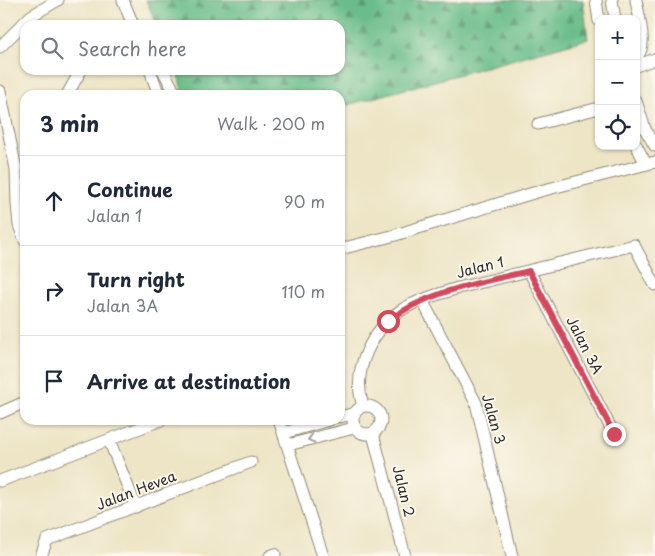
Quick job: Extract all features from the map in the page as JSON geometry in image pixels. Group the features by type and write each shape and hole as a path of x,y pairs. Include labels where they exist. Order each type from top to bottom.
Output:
{"street":[{"path":"27,20 58,0"},
{"path":"123,0 133,20"},
{"path":"596,0 598,15"},
{"path":"612,0 614,15"},
{"path":"636,0 637,15"},
{"path":"0,47 20,27"},
{"path":"640,37 643,45 640,54"},
{"path":"640,65 655,59"},
{"path":"70,90 78,75"},
{"path":"152,75 157,90"},
{"path":"166,75 174,90"},
{"path":"0,91 20,161"},
{"path":"637,105 646,129 655,146"},
{"path":"538,124 595,109"},
{"path":"345,248 392,236 540,191 650,163 640,150"},
{"path":"20,173 16,204 20,227"},
{"name":"Jalan 1","path":"359,410 360,372 370,345 388,321 404,308 422,300 458,288 634,245 655,285"},
{"name":"Jalan 3A","path":"529,271 614,434"},
{"name":"Jalan 3","path":"422,300 476,403 512,556"},
{"path":"0,413 20,404"},
{"path":"345,415 359,410 372,407 380,415 380,428 373,434 361,434 354,428 352,423 359,410"},
{"path":"0,481 148,425"},
{"path":"281,425 322,556"},
{"path":"284,434 313,425"},
{"path":"288,445 354,428"},
{"name":"Jalan 2","path":"373,434 405,556"},
{"path":"109,440 136,507"},
{"name":"Jalan Hevea","path":"41,556 47,540 251,462"}],"green space":[{"path":"146,0 583,0 588,39 345,106 345,90 182,90 178,75 345,75 345,20 155,20"}],"route":[{"path":"388,321 404,308 433,296 529,271 614,434"}]}
